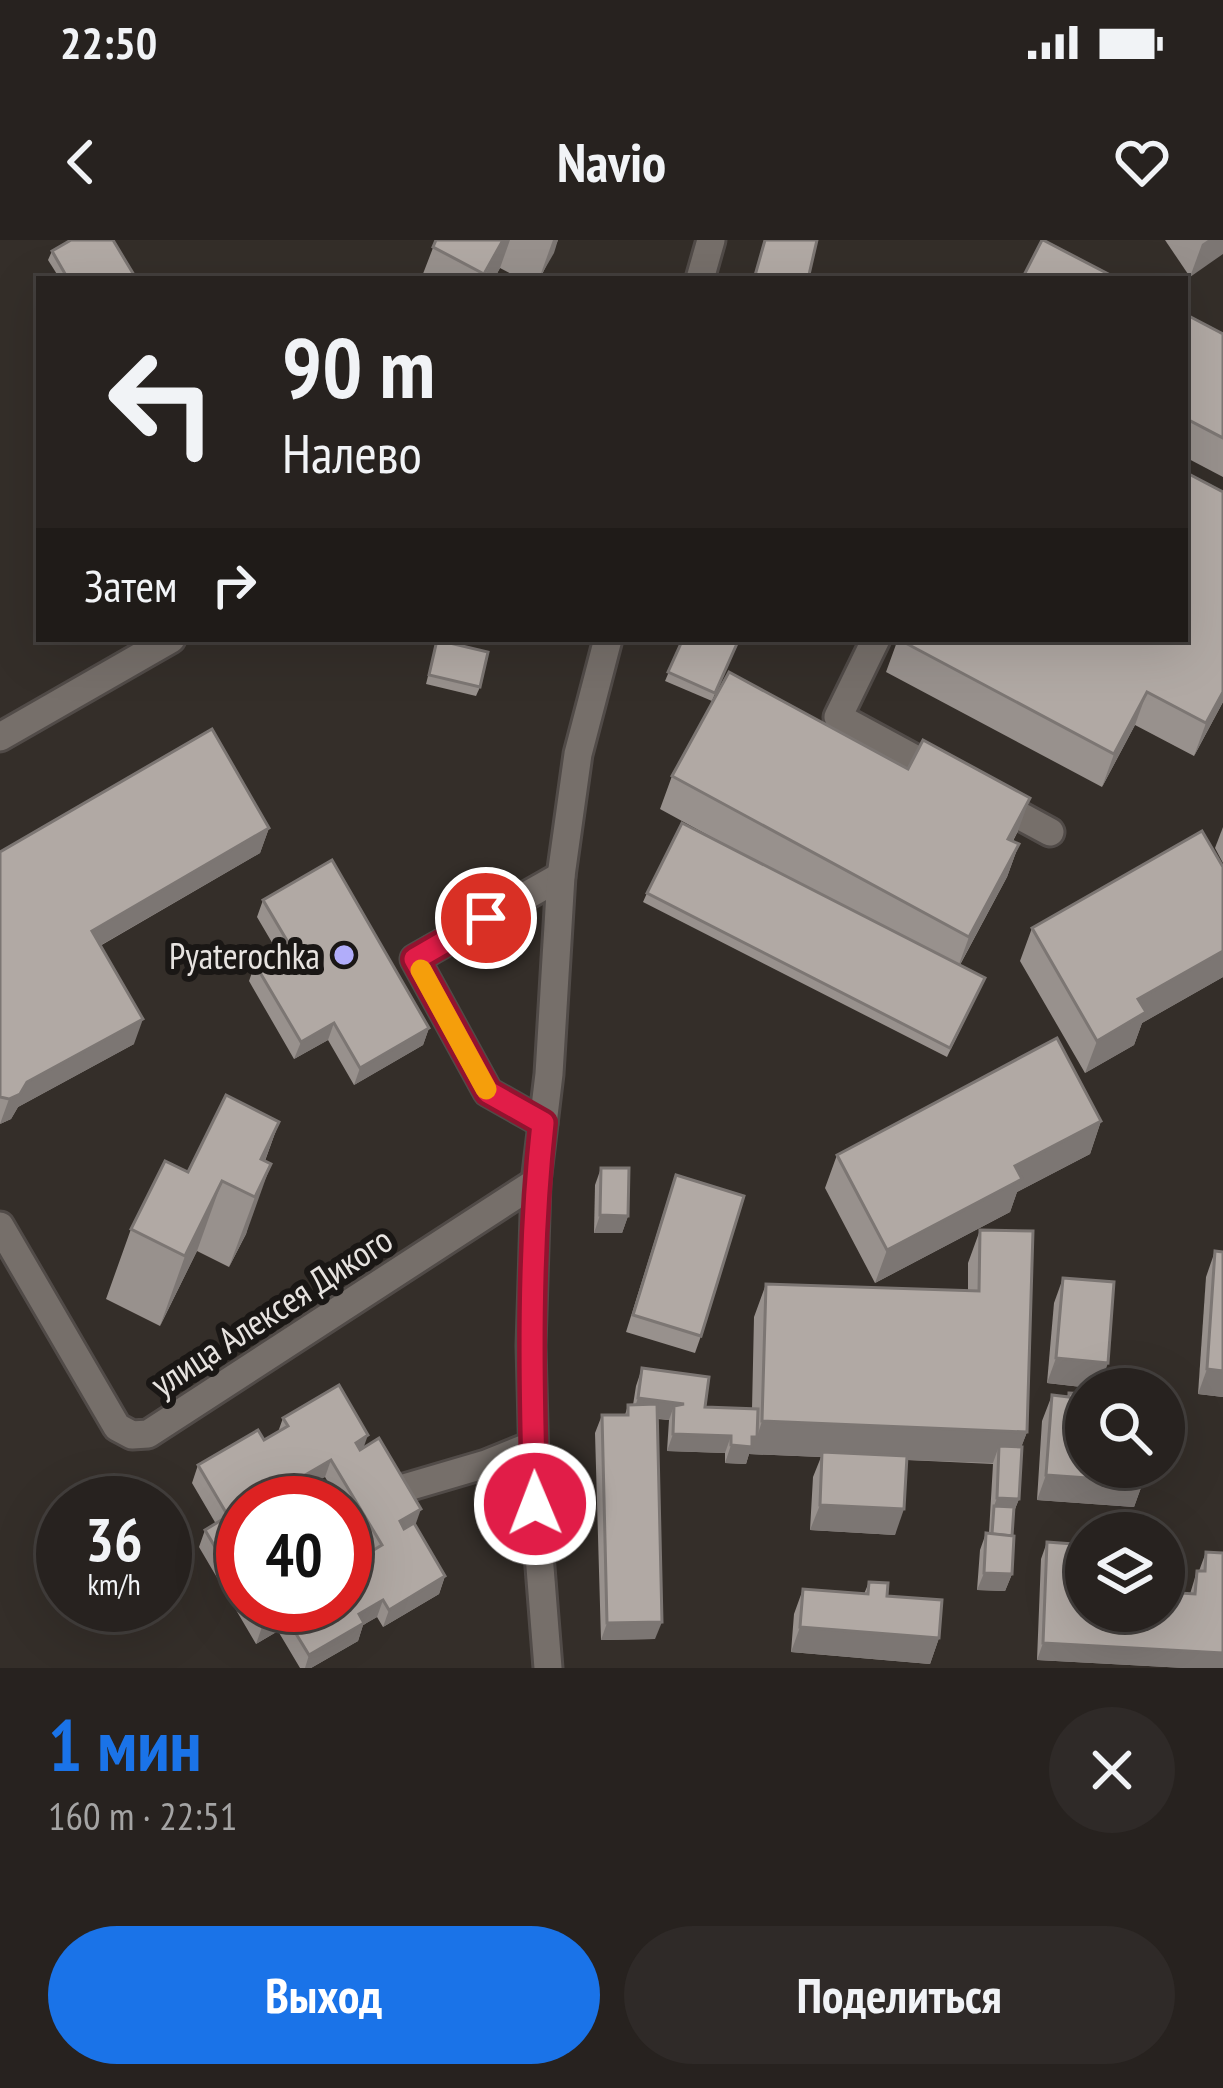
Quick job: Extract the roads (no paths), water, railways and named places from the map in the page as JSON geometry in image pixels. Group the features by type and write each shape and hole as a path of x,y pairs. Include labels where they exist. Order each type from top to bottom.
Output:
{"street":[{"path":"701,276 711,240"},
{"path":"0,737 166,642"},
{"path":"548,1668 533,1445 536,1182 561,875 578,754 607,642"},
{"path":"875,642 838,717 1050,832"},
{"path":"543,1123 488,1092 415,959 561,875"},
{"name":"улица Алексея Дикого","path":"0,1226 117,1427 132,1435 148,1434 536,1182"},
{"path":"394,1491 533,1445"}],"place":[{"name":"Pyaterochka","path":"344,955"}]}
